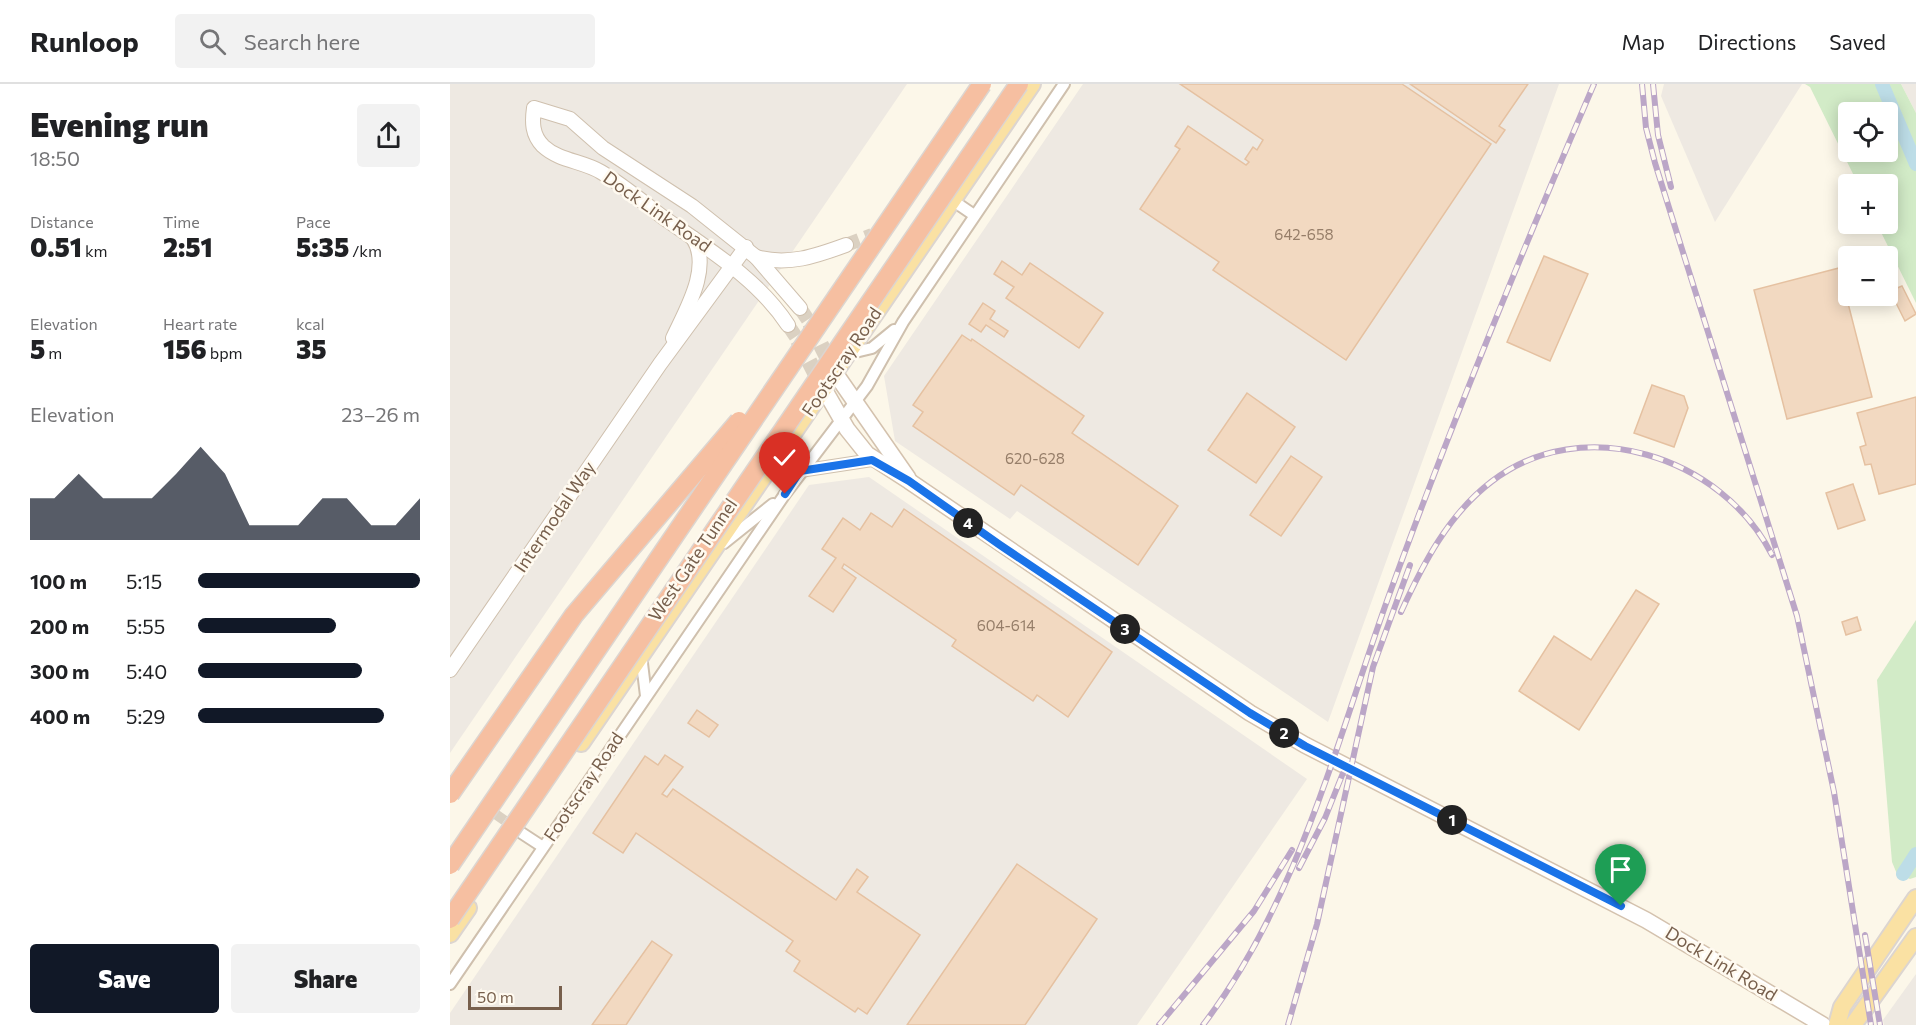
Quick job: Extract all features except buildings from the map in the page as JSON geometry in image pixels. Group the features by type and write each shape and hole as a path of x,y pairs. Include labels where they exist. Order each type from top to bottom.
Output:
{"highway":[{"name":"West Gate Tunnel","path":"450,865 982,84"},
{"name":"West Gate Tunnel","path":"450,919 1019,84"},
{"path":"450,794 574,615 793,359"}],"main road":[{"name":"Footscray Road","path":"450,934 1032,84"},
{"name":"Dock Link Road","path":"835,372 909,481"},
{"name":"Dock Link Road","path":"824,389 841,420 872,460 909,481 1000,545 1291,737 1350,770 1646,920 1822,1025"},
{"path":"1837,1025 1842,1007 1916,898"},
{"path":"1853,1025 1912,942 1895,930"}],"street":[{"name":"Footscray Road","path":"450,984 800,471 867,386 903,322 1064,84"},
{"name":"Dock Link Road","path":"788,325 777,309 732,267 692,236 601,172 561,157 545,148 535,134 532,122 534,108 570,119 603,148 692,206 751,252 800,308"},
{"path":"952,200 974,215"},
{"name":"Intermodal Way","path":"660,364 698,277 700,255 692,236"},
{"path":"751,252 782,261 798,260 846,245"},
{"name":"Intermodal Way","path":"450,670 660,364 732,267 751,252"},
{"path":"846,354 865,351 879,345 903,322"},
{"path":"800,471 872,460"},
{"name":"Footscray Road","path":"711,554 785,494"},
{"path":"641,655 646,696"},
{"name":"Footscray Road","path":"520,832 543,847"}],"shaded area":[{"path":"450,84 907,84 450,753"},
{"path":"1083,84 1559,84 1328,722 1017,511 1010,519 895,441 884,376"},
{"path":"1664,84 1802,84 1715,222 1661,96"},
{"path":"1901,84 1916,84 1916,113"},
{"path":"869,477 1307,779 1137,1025 450,1025 450,1013 809,485"},
{"path":"1916,974 1916,1025 1884,1025 1883,1020"}],"green space":[{"path":"1805,84 1901,84 1916,113 1916,303 1898,267 1898,246 1888,246 1882,234 1898,234 1898,174 1853,174 1847,162 1898,162 1898,102 1838,102 1838,144 1810,87"},
{"path":"1916,620 1916,877 1910,879 1897,874 1892,862 1877,680"}],"waterway":[{"path":"1882,84 1916,164"},
{"path":"1903,874 1916,854"}],"tunnel":[{"path":"846,245 872,235"},
{"path":"800,308 810,323"},
{"path":"810,323 834,371"},
{"path":"788,325 798,340"},
{"path":"798,340 823,388"},
{"path":"484,806 518,830"}],"railway":[{"path":"1203,1025 1236,977 1265,926 1290,874 1332,764 1388,598 1436,468 1513,275 1594,84"},
{"path":"1642,84 1646,128 1655,163 1797,616 1834,792 1871,1025"},
{"path":"1653,84 1658,135 1671,187"},
{"path":"1401,612 1438,541 1462,509 1476,495 1491,482 1527,461 1566,450 1607,448 1647,455 1685,470 1720,492 1749,521 1772,555"},
{"path":"1288,1025 1317,924 1373,667 1410,565"},
{"path":"1299,868 1325,818 1343,773"},
{"path":"1159,1025 1254,911 1292,850"},
{"path":"1865,935 1880,1025"}],"route":[{"path":"785,494 800,471 872,460 909,481 1250,713 1305,746 1621,906"}]}
